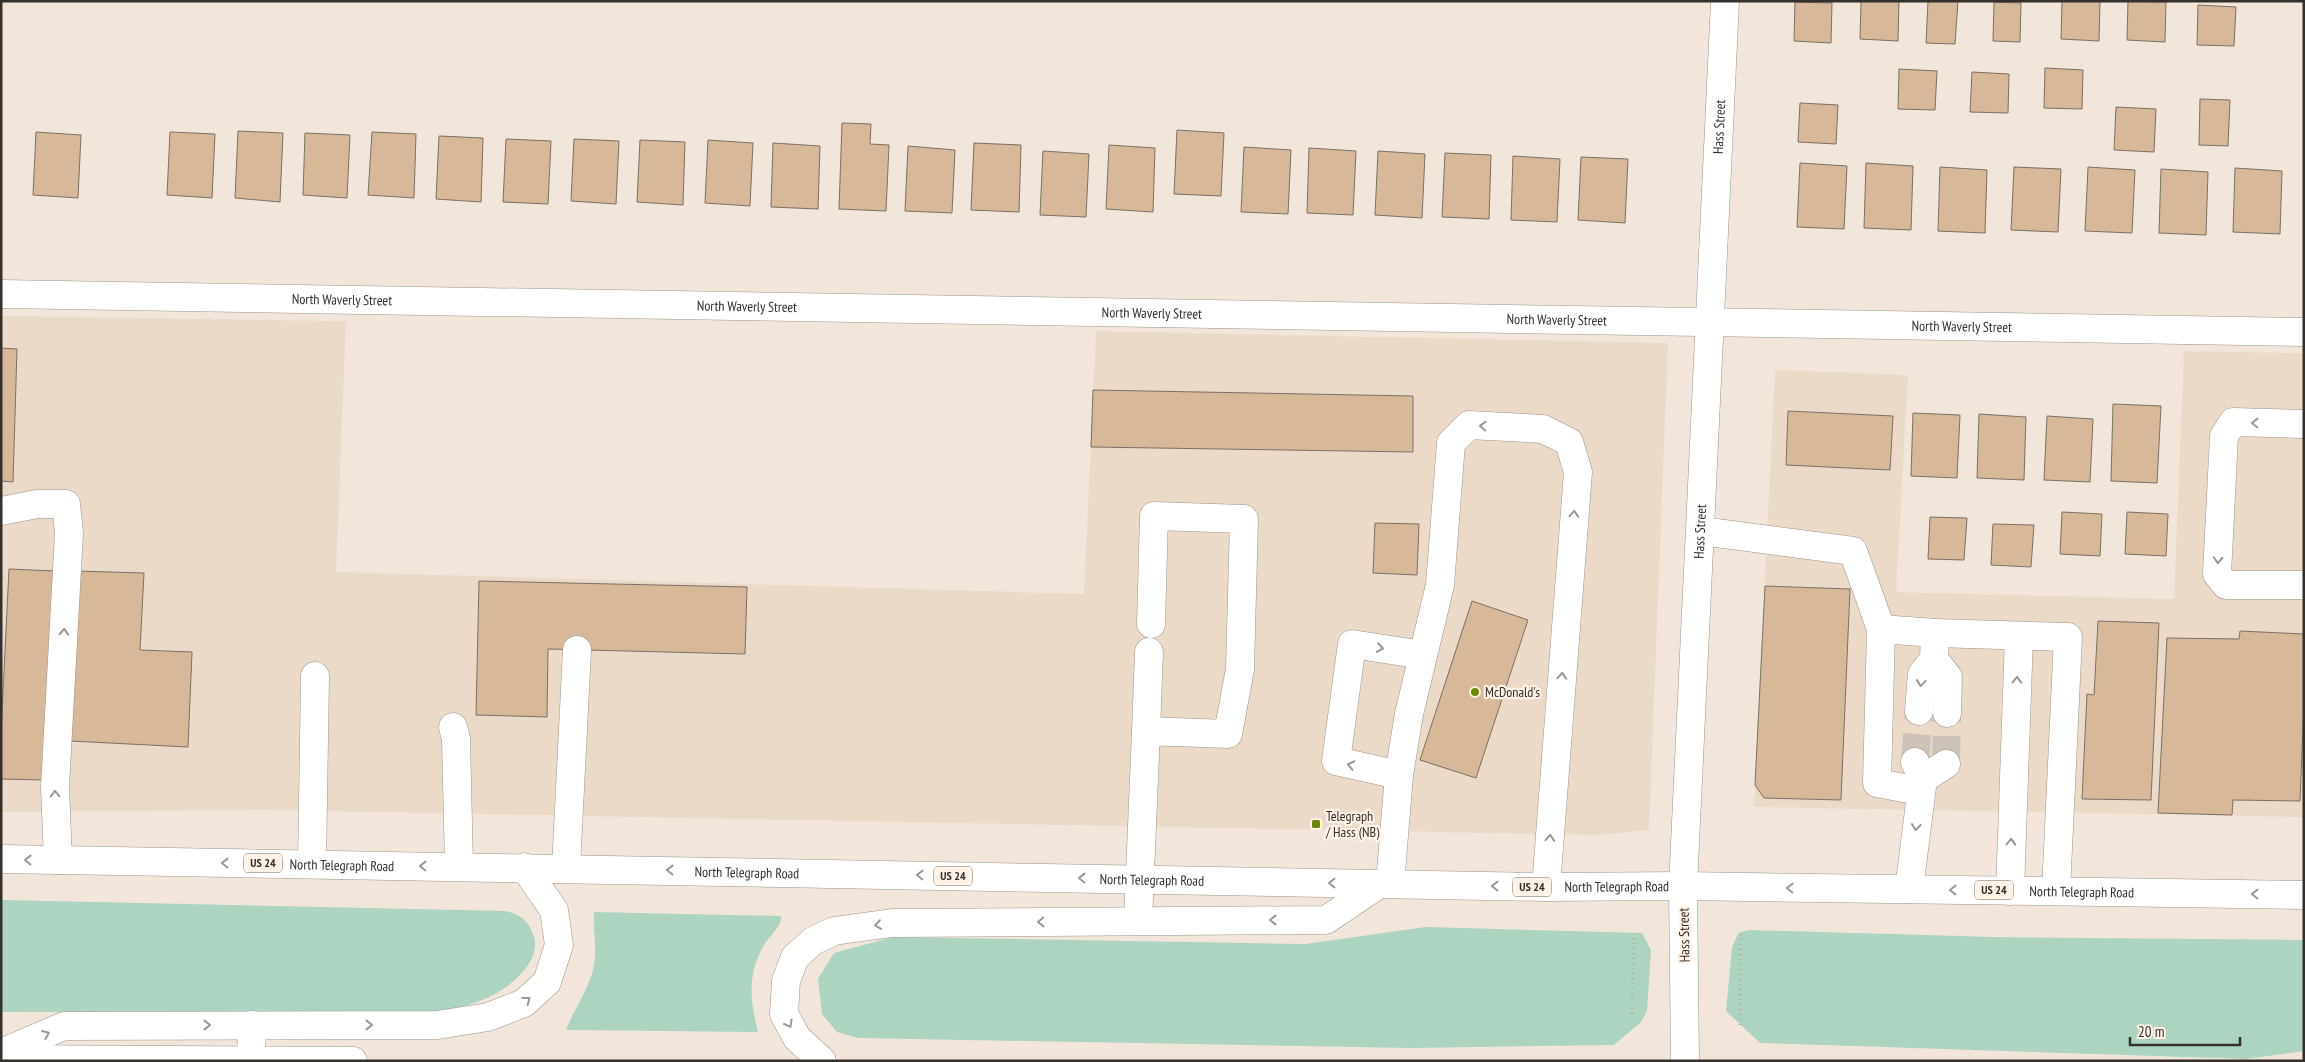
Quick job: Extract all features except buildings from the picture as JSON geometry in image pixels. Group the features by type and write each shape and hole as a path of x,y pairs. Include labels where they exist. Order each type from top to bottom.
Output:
{"main road":[{"name":"Hass Street","path":"1685,1061 1683,886 1725,1"},
{"name":"North Waverly Street","path":"1,294 2304,332"},
{"path":"2304,424 2232,422 2224,436 2217,574 2226,585 2304,585"},
{"path":"822,1061 797,1038 784,1014 786,981 794,957 812,941 834,931 892,923 1326,920 1385,883 1409,714 1440,585 1451,443 1469,425 1542,428 1569,442 1578,472 1546,887"},
{"path":"1,511 37,504 66,504 69,533 55,787 58,860"},
{"path":"1146,731 1228,734 1240,668 1244,519 1154,516 1151,624"},
{"path":"1701,531 1853,551 1880,628 1877,783 1919,777 1946,764"},
{"path":"1880,628 1934,646 2018,637 2068,637 2056,891"},
{"path":"2010,891 2018,637"},
{"path":"1399,775 1336,761 1352,644 1424,654"},
{"path":"1919,710 1922,674 1934,646"},
{"path":"1934,646 1948,677 1947,713"},
{"path":"566,868 577,650"},
{"path":"1138,921 1138,879 1149,652"},
{"path":"312,864 315,676"},
{"path":"452,727 456,739 459,866"},
{"path":"1909,889 1919,777"},
{"name":"North Telegraph Road","path":"1,859 1546,887 1683,886 2304,895"},
{"path":"1,1053 64,1026 437,1025 488,1017 524,1003 547,982 559,945 554,910 524,867"},
{"path":"251,1060 252,1025"},
{"path":"1,1059 353,1061"}],"path":[{"path":"1632,1014 1634,934"},
{"path":"1740,1025 1741,934"}],"shaded area":[{"path":"1,316 346,321 336,572 1084,594 1096,331 1668,343 1649,830 1597,835 264,810 1,812"},
{"path":"2184,351 2304,353 2304,817 1754,807 1775,370 1908,375 1896,592 2174,599"}],"green space":[{"path":"1,900 505,911 515,914 526,921 531,929 535,943 531,961 518,977 503,989 475,1003 440,1011 1,1012"},
{"path":"594,912 781,916 777,928 766,942 755,966 752,998 758,1032 566,1030 589,983 594,966"},
{"path":"1426,927 1642,933 1651,950 1647,1011 1641,1022 1614,1045 1411,1048 858,1038 837,1032 822,1014 818,979 834,953 893,937 1305,944"},
{"path":"1749,930 1993,937 2304,940 2304,1051 2246,1059 1760,1043 1726,1011 1732,948 1738,933"}],"tunnel":[{"path":"1915,762 1919,711"},
{"path":"1946,764 1947,713"}],"place":[{"name":"McDonald's","path":"1475,692"},
{"name":"Telegraph / Hass (NB)","path":"1316,824"}]}
